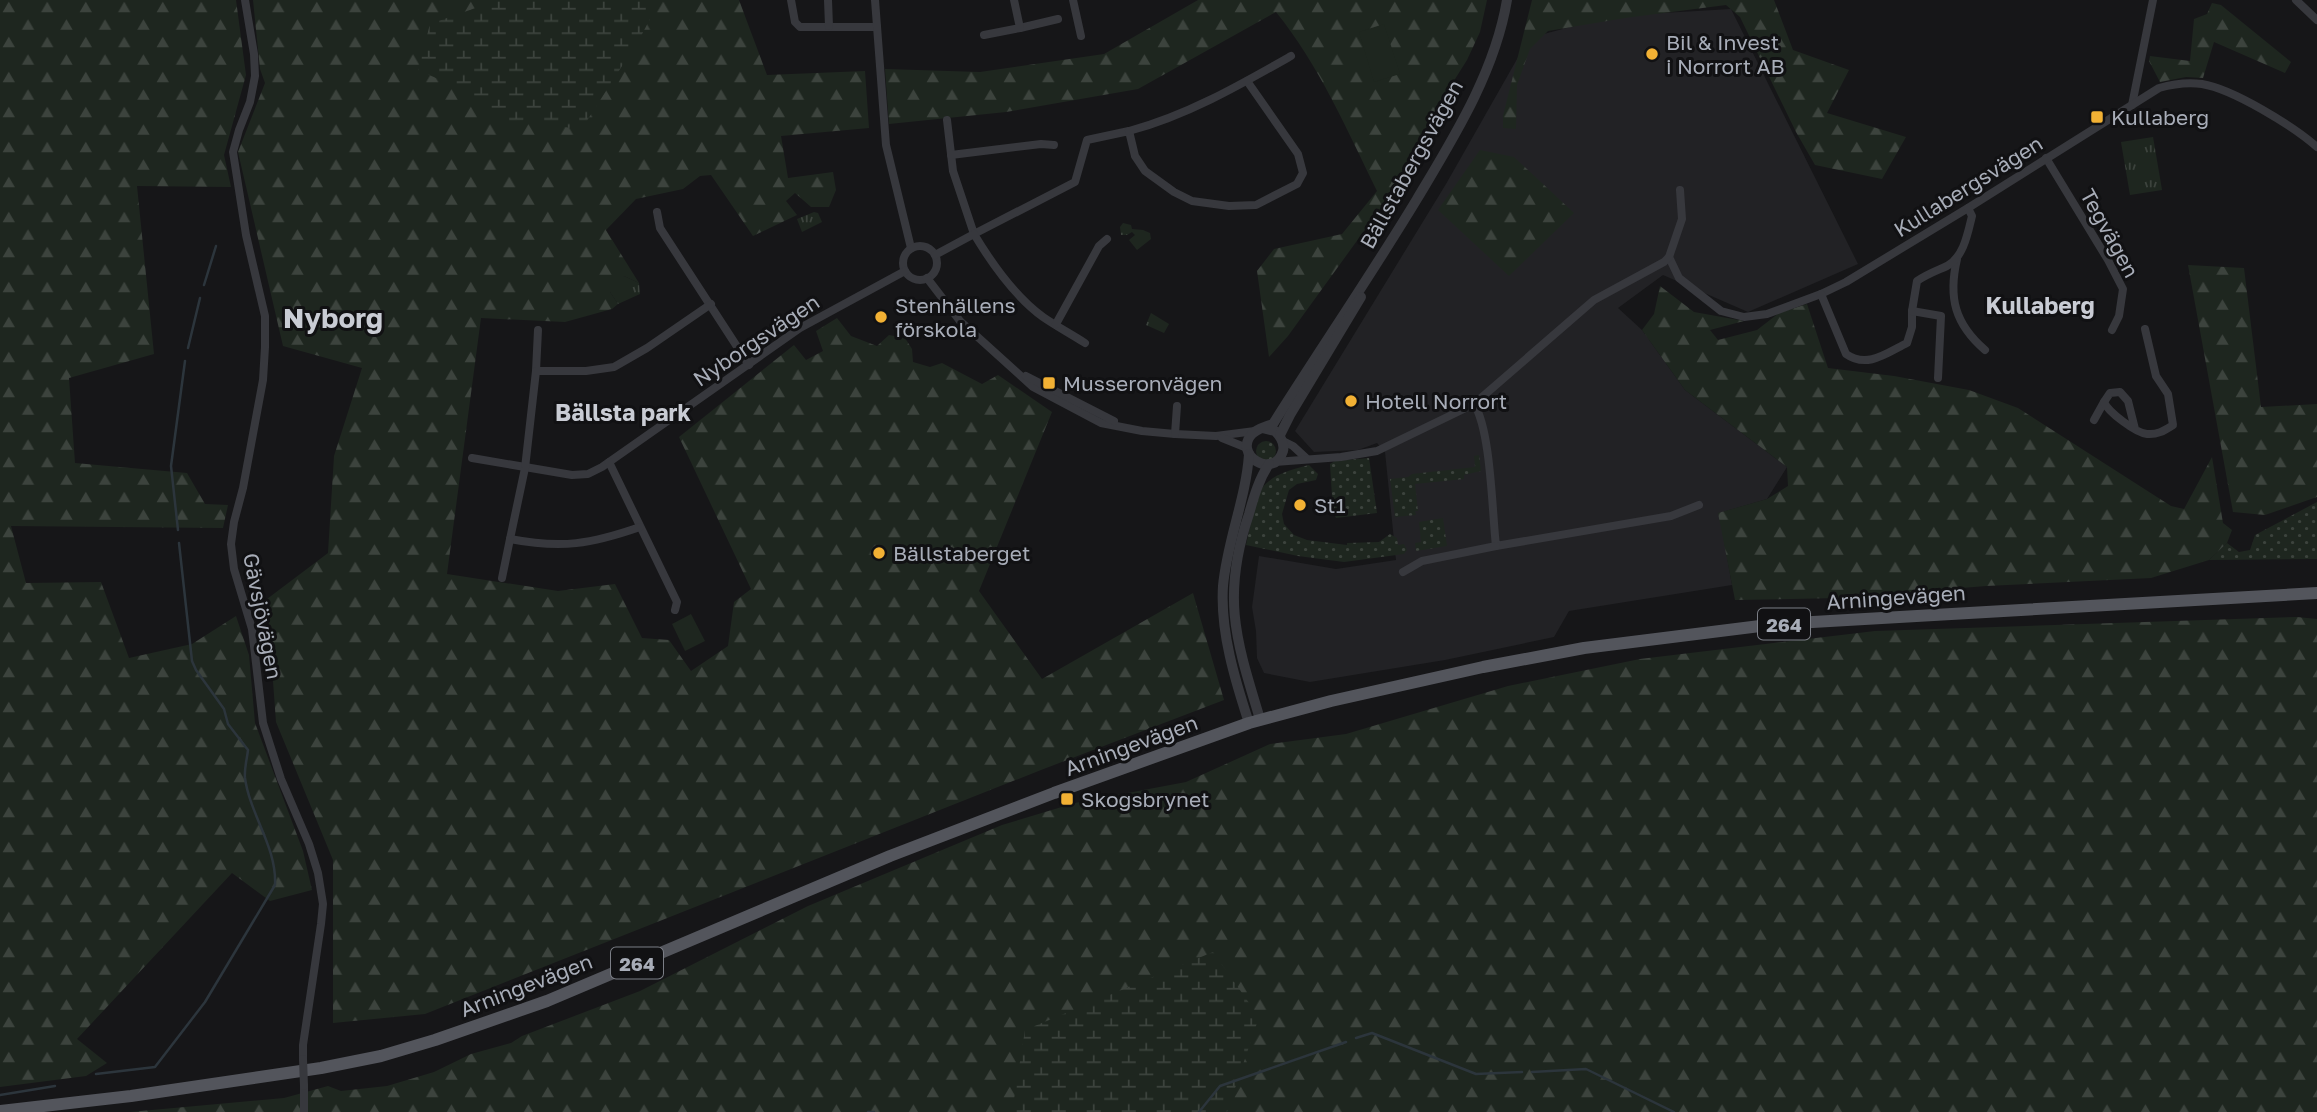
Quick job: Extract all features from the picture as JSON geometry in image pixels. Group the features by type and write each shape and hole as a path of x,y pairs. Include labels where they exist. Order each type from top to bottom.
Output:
{"main road":[{"name":"Arningevägen","path":"0,1111 131,1096 308,1070 381,1056 435,1040 547,1001 890,856 1254,721 1483,667 1584,648 1776,624 2317,593"}],"street":[{"name":"Gävsjövägen","path":"245,0 255,76 250,102 233,152 246,235 265,316 265,347 263,380 243,488 233,522 231,544 234,569 252,629 263,723 281,779 309,844 318,873 323,904 303,1045 304,1112"},
{"path":"791,0 795,22 800,27 877,27"},
{"path":"828,0 829,26"},
{"path":"876,0 886,145 911,248"},
{"path":"1014,0 1020,27"},
{"path":"1073,0 1081,36"},
{"name":"Bällstabergsvägen","path":"1258,430 1273,424 1375,268 1458,130 1490,59 1507,0"},
{"path":"2296,0 2317,20"},
{"path":"2132,105 2149,1"},
{"path":"984,35 1058,19"},
{"path":"935,255 1075,182 1087,140 1160,123 1247,81 1291,56"},
{"path":"1129,131 1135,156 1145,171 1174,192 1192,201 1256,205 1297,184 1303,173 1298,154 1247,81"},
{"name":"Kullabergsvägen","path":"1668,257 1679,278 1721,311 1744,317 1767,314 1846,282 2159,88 2188,83 2204,84 2236,97 2281,121 2317,147"},
{"path":"947,120 953,171 974,233 992,263 1043,317 1084,343"},
{"path":"951,155 1041,144 1054,145"},
{"name":"Tegvägen","path":"2046,158 2123,289 2119,316 2112,330"},
{"path":"1216,436 1248,451 1257,463 1341,457 1377,451 1474,404 1594,300 1664,262 1682,219 1680,190"},
{"path":"1821,294 1846,354 1852,358 1873,360 1907,343 1912,327 1917,281 1929,272 1950,265 1964,246 1972,216 1968,208"},
{"path":"657,212 660,228 749,365"},
{"path":"1056,324 1099,246 1107,239"},
{"path":"925,246 935,255 935,269 927,278 914,279 905,271 903,258 911,248 925,246"},
{"path":"1958,253 1952,285 1959,319 1985,351"},
{"name":"Bällstabergsvägen","path":"1281,438 1290,415 1351,316 1375,268"},
{"name":"Nyborgsvägen","path":"472,458 572,475 588,474 819,316 905,271"},
{"path":"927,278 960,321 1033,387 1101,423 1142,431 1216,436 1269,428 1306,458"},
{"path":"536,371 586,371 614,367 711,304"},
{"path":"1912,311 1941,316 1938,377"},
{"path":"2104,402 2106,409 2145,434 2161,433 2173,425 2168,394 2156,376 2145,329"},
{"path":"502,578 525,468 538,330"},
{"path":"2094,420 2110,393 2120,392 2128,401 2135,429"},
{"path":"1474,404 1480,414 1485,439 1496,546"},
{"path":"1175,434 1177,406"},
{"path":"1254,721 1233,619 1232,561 1248,479 1250,437 1258,430"},
{"path":"1240,526 1261,476 1282,453 1281,438"},
{"path":"609,462 677,602 675,610"},
{"path":"1403,572 1422,561 1671,516 1699,505"},
{"path":"510,539 548,545 586,543 640,527"}],"shaded area":[{"path":"1731,9 1858,264 1748,312 1663,275 1618,308 1642,330 1685,390 1787,467 1767,499 1719,513 1732,585 1569,611 1554,637 1445,660 1310,682 1264,673 1257,658 1252,607 1259,556 1336,569 1396,560 1385,452 1377,443 1358,450 1314,452 1295,431 1446,184 1529,38 1611,16"}],"green space":[{"path":"0,0 236,0 246,75 224,155 231,187 137,186 154,354 69,378 75,463 187,473 205,504 228,505 223,528 11,526 26,583 101,582 129,658 192,644 236,616 249,655 255,723 303,851 312,890 270,901 232,873 77,1039 107,1063 86,1076 0,1087"},
{"path":"253,0 739,0 767,75 865,71 869,128 781,136 788,178 833,172 836,190 829,207 811,207 795,193 786,201 797,215 753,236 711,175 700,176 683,189 636,199 606,230 639,283 624,276 610,292 618,304 612,309 565,322 481,318 447,574 558,591 615,584 642,638 669,640 691,671 728,646 734,602 751,589 679,437 794,345 806,360 823,351 816,331 837,318 851,336 877,346 889,335 905,338 912,349 913,362 930,367 942,363 982,384 998,375 1052,412 979,591 1042,679 1193,593 1224,700 425,1014 333,1023 333,860 276,722 267,599 328,553 334,456 362,368 283,346 238,152 265,83 260,69"},
{"path":"489,0 660,0 640,38 581,130 527,120 502,122 463,90 418,70 430,24 484,5"},
{"path":"1198,0 1487,0 1480,32 1467,60 1433,114 1393,191 1288,336 1269,357 1257,271 1274,249 1342,234 1377,191 1319,76 1276,12 1138,89 1006,112 889,124 885,69 980,72 1104,54"},
{"path":"1532,0 1774,0 1793,50 1849,70 1827,113 1906,137 1882,179 1815,165 1740,17 1726,5 1548,31 1530,49 1517,85 1516,129 1503,128 1503,116"},
{"path":"2212,3 2221,5 2291,62 2285,73 2214,42 2203,78 2186,77 2160,82 2149,61 2150,56 2190,61 2194,19 2207,14"},
{"path":"1384,24 1400,74 1374,82 1359,32"},
{"path":"2153,137 2162,190 2130,195 2121,142"},
{"path":"1480,150 1514,157 1574,213 1509,276 1438,210"},
{"path":"818,213 822,222 802,232 797,219"},
{"path":"1123,223 1131,225 1132,229 1150,233 1151,239 1137,250 1129,240 1135,235 1132,232 1121,235 1120,227"},
{"path":"2188,265 2244,268 2261,407 2317,404 2317,497 2265,515 2233,512"},
{"path":"624,276 639,283 640,294 618,304 610,292 613,279"},
{"path":"1660,286 1694,312 1744,321 1710,330 1718,340 1757,330 1779,313 1807,304 1828,368 1894,376 1969,390 2018,408 2171,506 2184,509 2212,457 2223,523 2232,530 2227,543 2209,560 2151,578 1986,586 1838,598 1735,600 1718,513 1767,499 1788,486 1787,467 1685,390 1642,330 1654,314"},
{"path":"1151,313 1169,324 1164,333 1146,325"},
{"path":"1266,441 1273,444 1276,451 1273,458 1266,461 1259,458 1256,451 1259,444"},
{"path":"1479,455 1481,471 1464,475 1464,479 1415,484 1418,511 1415,511 1416,515 1395,517 1390,479 1475,467 1474,456"},
{"path":"1369,458 1377,513 1336,518 1333,511 1330,464 1335,461"},
{"path":"1309,465 1318,474 1316,480 1297,484 1289,490 1282,514 1284,524 1294,535 1307,540 1347,545 1379,542 1390,534 1397,538 1398,545 1404,544 1407,550 1404,554 1344,562 1246,545 1260,491 1276,476"},
{"path":"2317,502 2317,559 2209,560 2227,543 2239,552 2250,550 2255,535"},
{"path":"1443,518 1447,546 1416,551 1415,543 1421,542 1419,522"},
{"path":"691,614 705,641 685,651 672,624"},
{"path":"2297,617 2317,619 2317,1112 130,1112 284,1098 328,1086 341,1091 387,1086 434,1072 471,1054 511,1043 522,1036 640,991 808,906 1002,825 1075,803 1186,782 1270,744 1346,734 1508,686 1640,659 1875,631"},
{"path":"1213,952 1259,1017 1227,1112 1012,1112 1025,1030"}],"waterway":[{"path":"204,285 216,246"},
{"path":"188,348 200,298"},
{"path":"178,530 171,466 185,361"},
{"path":"96,1074 155,1067 205,1002 275,885 272,857 252,805 245,778 248,750 228,724 224,709 192,661 179,543"},
{"path":"1356,1038 1372,1033 1476,1074 1522,1072"},
{"path":"1199,1112 1220,1086 1346,1042"},
{"path":"1532,1072 1586,1069 1674,1112"},
{"path":"0,1095 55,1086"},
{"path":"868,1112 874,1112"}],"place":[{"name":"Bil & Invest i Norrort AB","path":"1652,54"},
{"name":"Kullaberg","path":"2097,117"},
{"name":"Stenhällens förskola","path":"881,317"},
{"name":"Musseronvägen","path":"1049,383"},
{"name":"Hotell Norrort","path":"1351,401"},
{"name":"St1","path":"1300,505"},
{"name":"Bällstaberget","path":"879,553"},
{"name":"Skogsbrynet","path":"1067,799"}],"district":[{"name":"Kullaberg","path":"2040,305"},
{"name":"Nyborg","path":"333,317"},
{"name":"Bällsta park","path":"623,412"}]}
